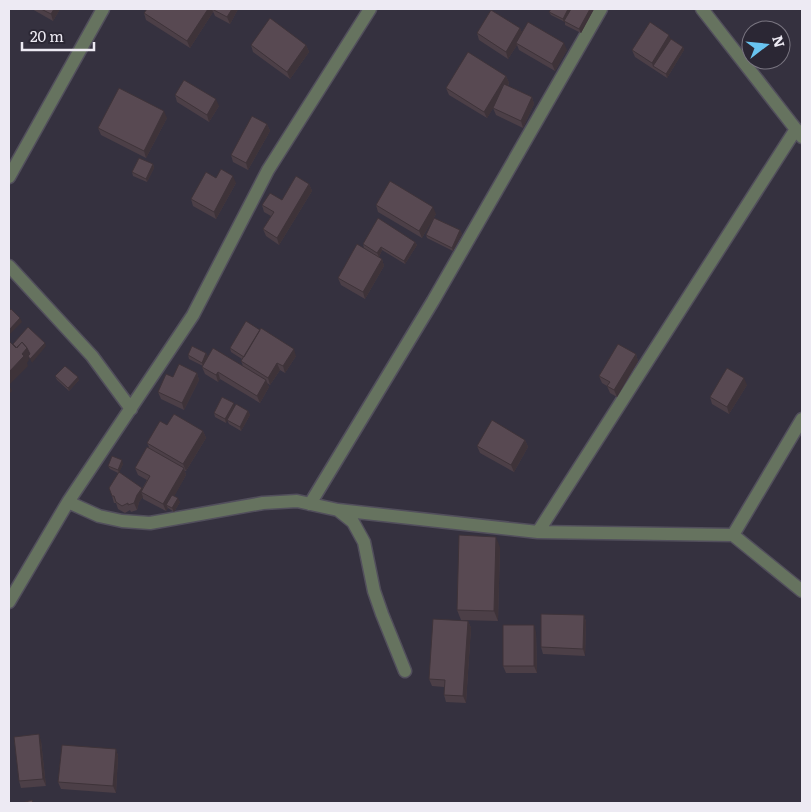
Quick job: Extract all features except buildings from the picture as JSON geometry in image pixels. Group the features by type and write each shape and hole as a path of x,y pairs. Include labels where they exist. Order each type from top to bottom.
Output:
{"street":[{"path":"9,177 103,9"},
{"path":"9,599 68,502 193,315 268,170 370,9"},
{"path":"310,504 433,301 602,9"},
{"path":"538,532 799,133 702,9"},
{"path":"9,266 92,356 131,409"},
{"path":"733,535 802,419"},
{"path":"68,502 99,516 122,521 150,523 263,502 297,501 338,510 538,532 733,535 802,591"},
{"path":"338,510 353,522 364,542 374,591 406,671"}]}
